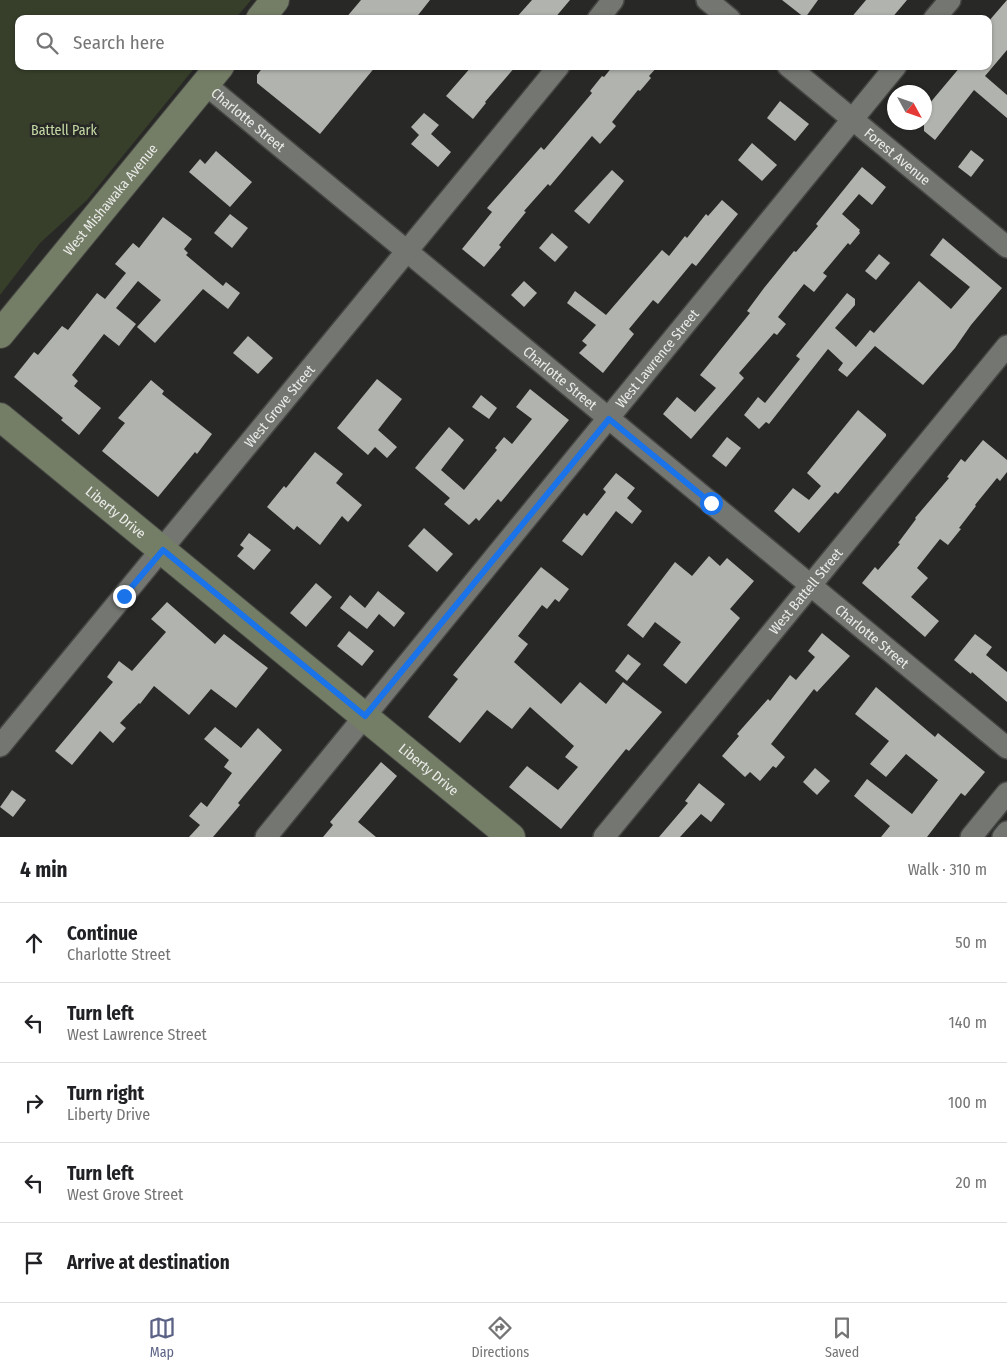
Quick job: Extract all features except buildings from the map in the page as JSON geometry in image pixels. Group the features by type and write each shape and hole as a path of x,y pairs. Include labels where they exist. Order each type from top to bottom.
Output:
{"street":[{"path":"263,15 275,0"},
{"path":"601,15 613,0"},
{"path":"707,0 725,15"},
{"path":"937,15 950,0"},
{"name":"West Grove Street","path":"0,746 556,70"},
{"name":"Forest Avenue","path":"793,70 1007,247"},
{"name":"West Lawrence Street","path":"266,837 893,70"},
{"name":"Charlotte Street","path":"213,75 408,252 1007,748"},
{"name":"West Mishawaka Avenue","path":"0,334 213,75"},
{"name":"West Battell Street","path":"604,837 1007,346"},
{"name":"Liberty Drive","path":"0,417 511,837"},
{"path":"971,837 1007,793"},
{"path":"1003,837 1007,832"}],"green space":[{"name":"Battell Park","path":"0,0 251,0 238,15 15,15 15,70 193,70 87,200 40,243 0,295"}],"route":[{"path":"124,596 163,550 365,716 609,419 711,503"}]}
